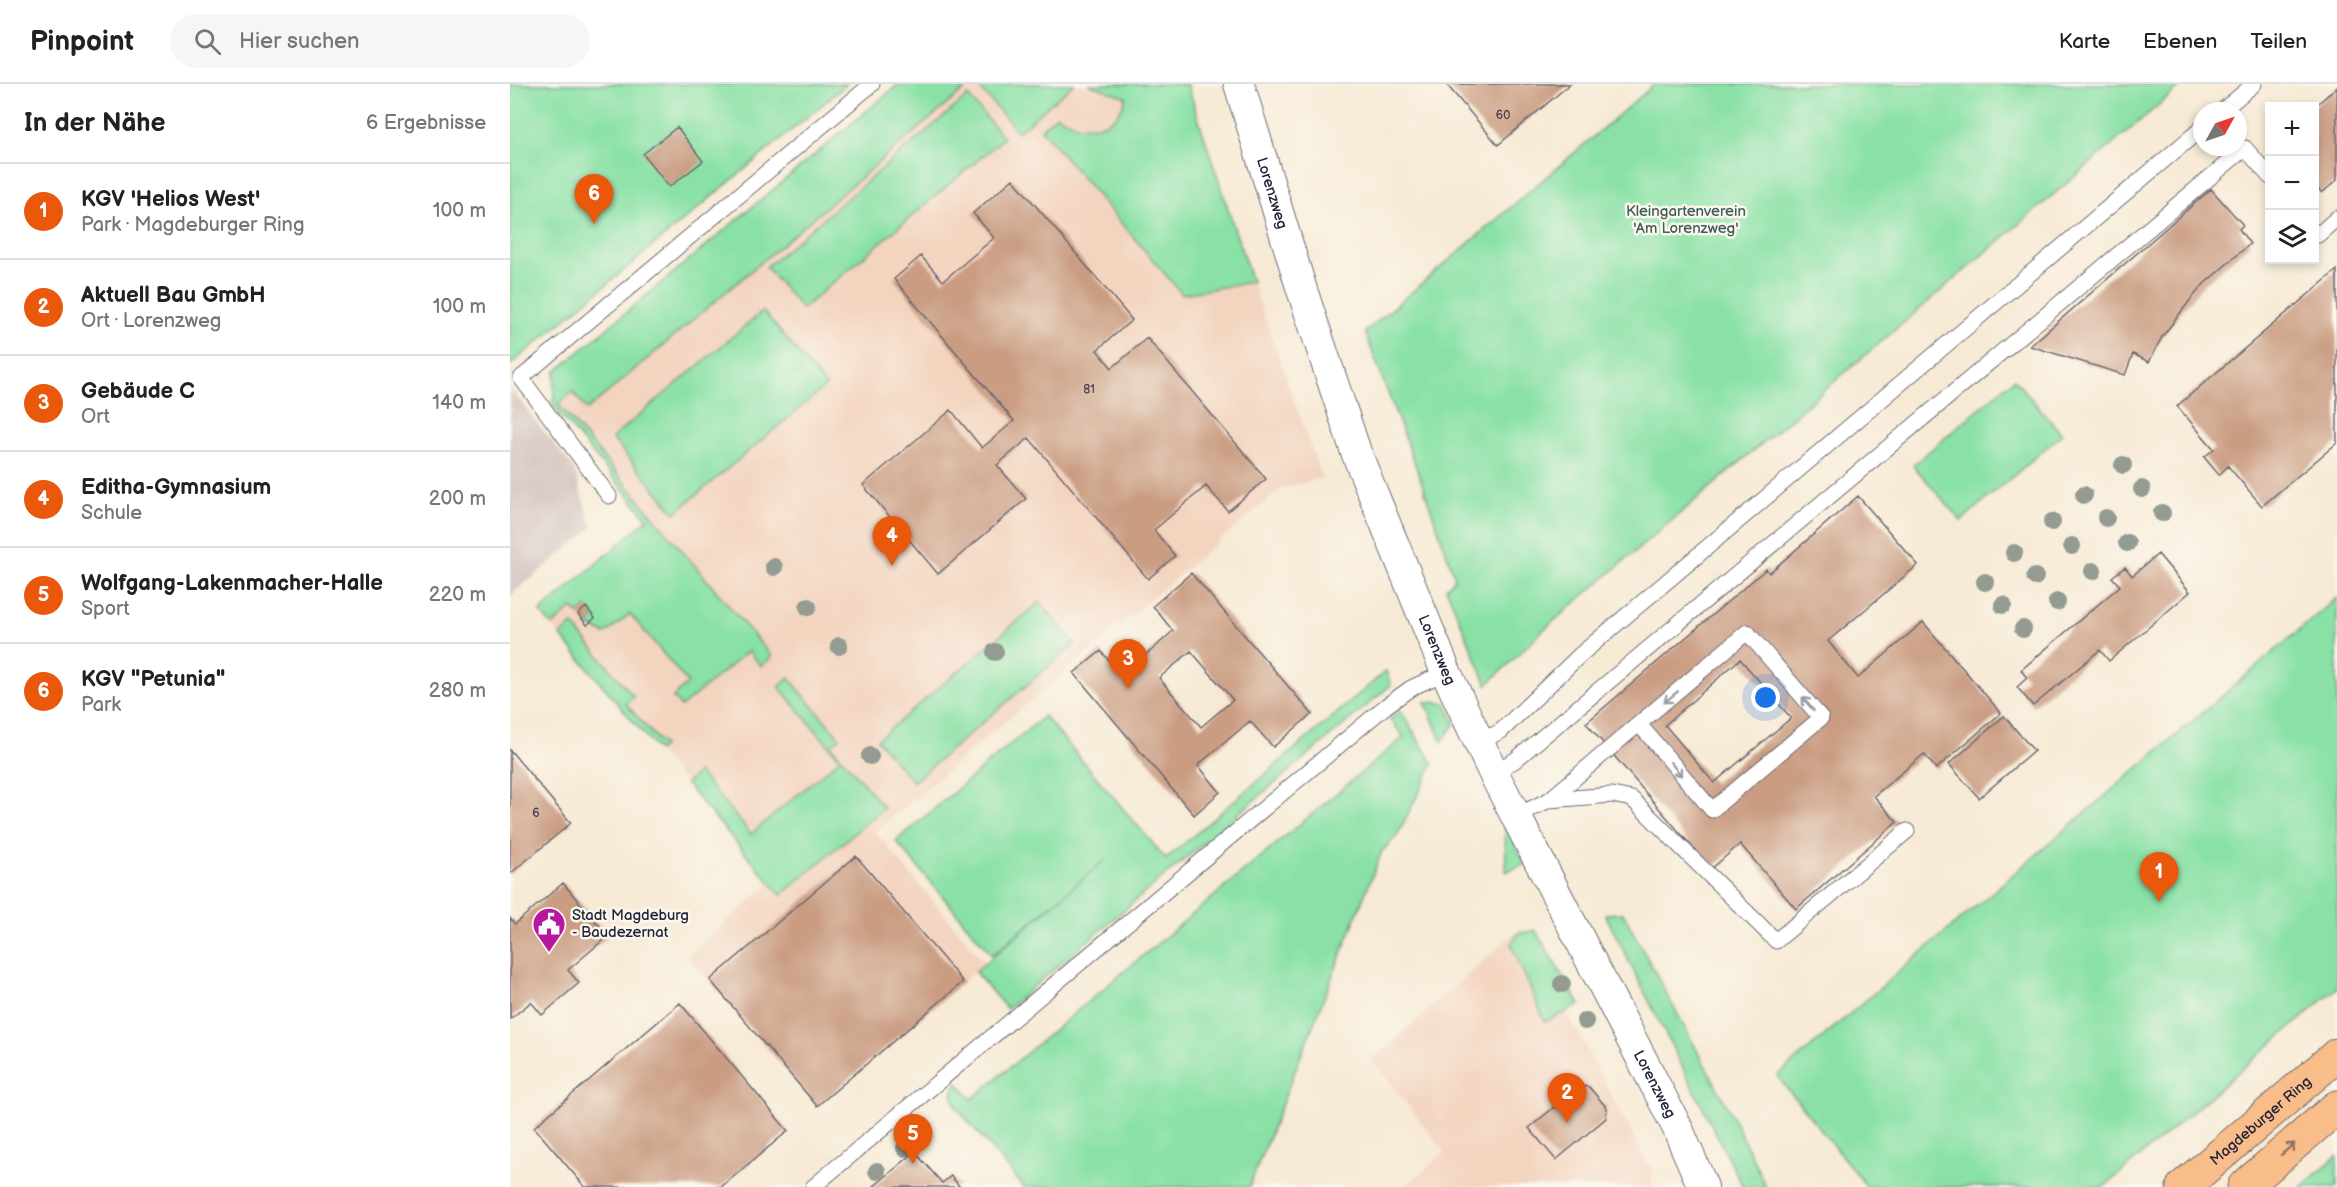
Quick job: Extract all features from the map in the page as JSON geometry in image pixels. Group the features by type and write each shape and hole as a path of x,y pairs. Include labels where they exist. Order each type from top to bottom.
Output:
{"highway":[{"name":"Magdeburger Ring","path":"2183,1187 2337,1055"},
{"path":"2244,1187 2337,1107"}],"street":[{"name":"Lorenzweg","path":"1239,84 1301,286 1356,452 1446,672 1493,772 1677,1127 1702,1187"}],"lane":[{"path":"609,496 521,378 872,84"},
{"path":"2233,102 2254,84"},
{"path":"1479,742 1501,731 1580,655 2193,136"},
{"path":"1493,772 1514,761 2245,148 2265,171"},
{"path":"2319,234 2337,219"},
{"path":"1516,816 1549,800 1638,724 1748,632 1821,718 1712,810 1638,724"},
{"path":"813,1187 1386,706 1411,688 1446,672"},
{"path":"1549,800 1612,795 1632,799 1776,941 1907,831"}],"shaded area":[{"path":"899,84 1187,84 1252,282 1322,478 1281,489 875,832 985,963 817,1106 687,956 770,883 540,612 648,519 553,406 555,372"},
{"path":"510,389 574,469 592,528 510,596"},
{"path":"1521,927 1652,1171 1652,1187 1404,1187 1445,1152 1372,1060"}],"green space":[{"path":"510,84 847,84 510,365"},
{"path":"899,84 971,84 587,410 573,392 558,404 772,657 761,666 748,651 681,707 673,697 688,683 630,614 605,634 587,625 595,618 586,607 578,614 572,608 552,626 540,612 648,519 553,406 555,372"},
{"path":"976,84 1074,84 1018,132"},
{"path":"1088,84 1187,84 1252,282 1182,294 1041,129 1057,115 1077,125 1087,126 1098,126 1115,117 1126,97"},
{"name":"Kleingartenverein 'Am Lorenzweg'","path":"1655,84 2183,84 1541,632 1487,685 1446,588 1455,578 1365,332"},
{"path":"968,96 1004,138 802,309 766,267"},
{"path":"763,311 826,386 675,513 612,438"},
{"path":"2014,379 2062,434 1961,521 1913,465"},
{"path":"2337,598 2337,988 2104,1187 1867,1187 1777,1076"},
{"path":"1040,602 1075,644 913,782 877,740"},
{"path":"573,625 634,697 626,704 663,746 658,751 560,635"},
{"path":"1386,671 1391,685 1007,1009 975,972 1105,860 992,955 896,841 1044,716 1166,859"},
{"path":"789,678 840,738 831,745 884,808 781,895 686,784 698,772 751,834 840,759 779,687"},
{"path":"1425,702 1446,703 1455,723 1442,742"},
{"path":"1401,711 1433,764 1397,836 1382,851 1249,1187 1024,1187 958,1109 953,1095 957,1082 972,1099 1404,737 1390,719"},
{"path":"1505,825 1525,864 1506,872"},
{"path":"1623,913 1733,1117 1766,1187 1743,1187 1605,914"},
{"path":"1535,930 1580,1005 1545,1022 1511,944 1518,934"},
{"path":"2337,1156 2337,1187 2301,1187"}],"building":[{"path":"1446,84 1570,84 1498,145"},
{"path":"2337,87 2337,180 2322,193 2319,190 2319,103"},
{"path":"677,127 703,161 669,187 643,154"},
{"path":"1013,179 1132,320 1097,350 1112,368 1147,338 1266,479 1228,511 1206,486 1187,502 1154,530 1175,556 1148,579 1029,438 997,465 1026,499 938,574 863,485 951,410 982,448 1014,421 894,279 921,256 943,281 994,238 973,213"},
{"path":"2211,189 2243,225 2239,229 2250,244 2205,283 2191,299 2162,337 2149,362 2133,354 2125,375 2030,346"},
{"path":"2337,270 2337,443 2262,506 2228,466 2219,475 2204,457 2214,449 2177,406"},
{"path":"1858,496 1918,565 1828,641 1858,678 1923,622 2001,713 1936,769 1924,754 1874,796 1897,822 1796,909 1740,844 1711,869 1586,723 1766,569 1769,573","holes":["1740,659 1791,718 1714,783 1665,725"]},
{"path":"2158,554 2190,592 2109,661 2100,650 2033,706 2017,687 2027,678 2021,670 2120,586 2112,577 2125,567 2132,576"},
{"path":"1191,573 1312,714 1273,747 1250,721 1198,765 1220,792 1194,815 1074,673 1101,651 1121,675 1153,649 1173,631 1153,606","holes":["1191,651 1233,700 1201,727 1159,678"]},
{"path":"586,607 595,618 587,625 578,614"},
{"path":"2004,716 2034,751 1979,798 1949,764"},
{"path":"510,750 571,823 510,874"},
{"path":"856,856 963,982 817,1106 710,980"},
{"name":"Stadt Magdeburg - Baudezernat","path":"563,883 608,936 568,970 579,983 542,1015 531,1002 510,1019 510,918 515,924"},
{"path":"680,1003 788,1131 721,1187 585,1187 534,1127"},
{"path":"1580,1086 1589,1087 1607,1108 1606,1118 1556,1160 1529,1128"},
{"path":"915,1152 942,1183 951,1176 960,1187 873,1187"}],"place":[{"name":"KGV \"Petunia\"","path":"594,224"},
{"name":"Editha-Gymnasium","path":"892,566"},
{"name":"Gebäude C","path":"1128,689"},
{"name":"KGV 'Helios West'","path":"2159,902"},
{"name":"Stadt Magdeburg - Baudezernat","path":"549,953"},
{"name":"Aktuell Bau GmbH","path":"1567,1123"},
{"name":"Wolfgang-Lakenmacher-Halle","path":"913,1164"}]}
